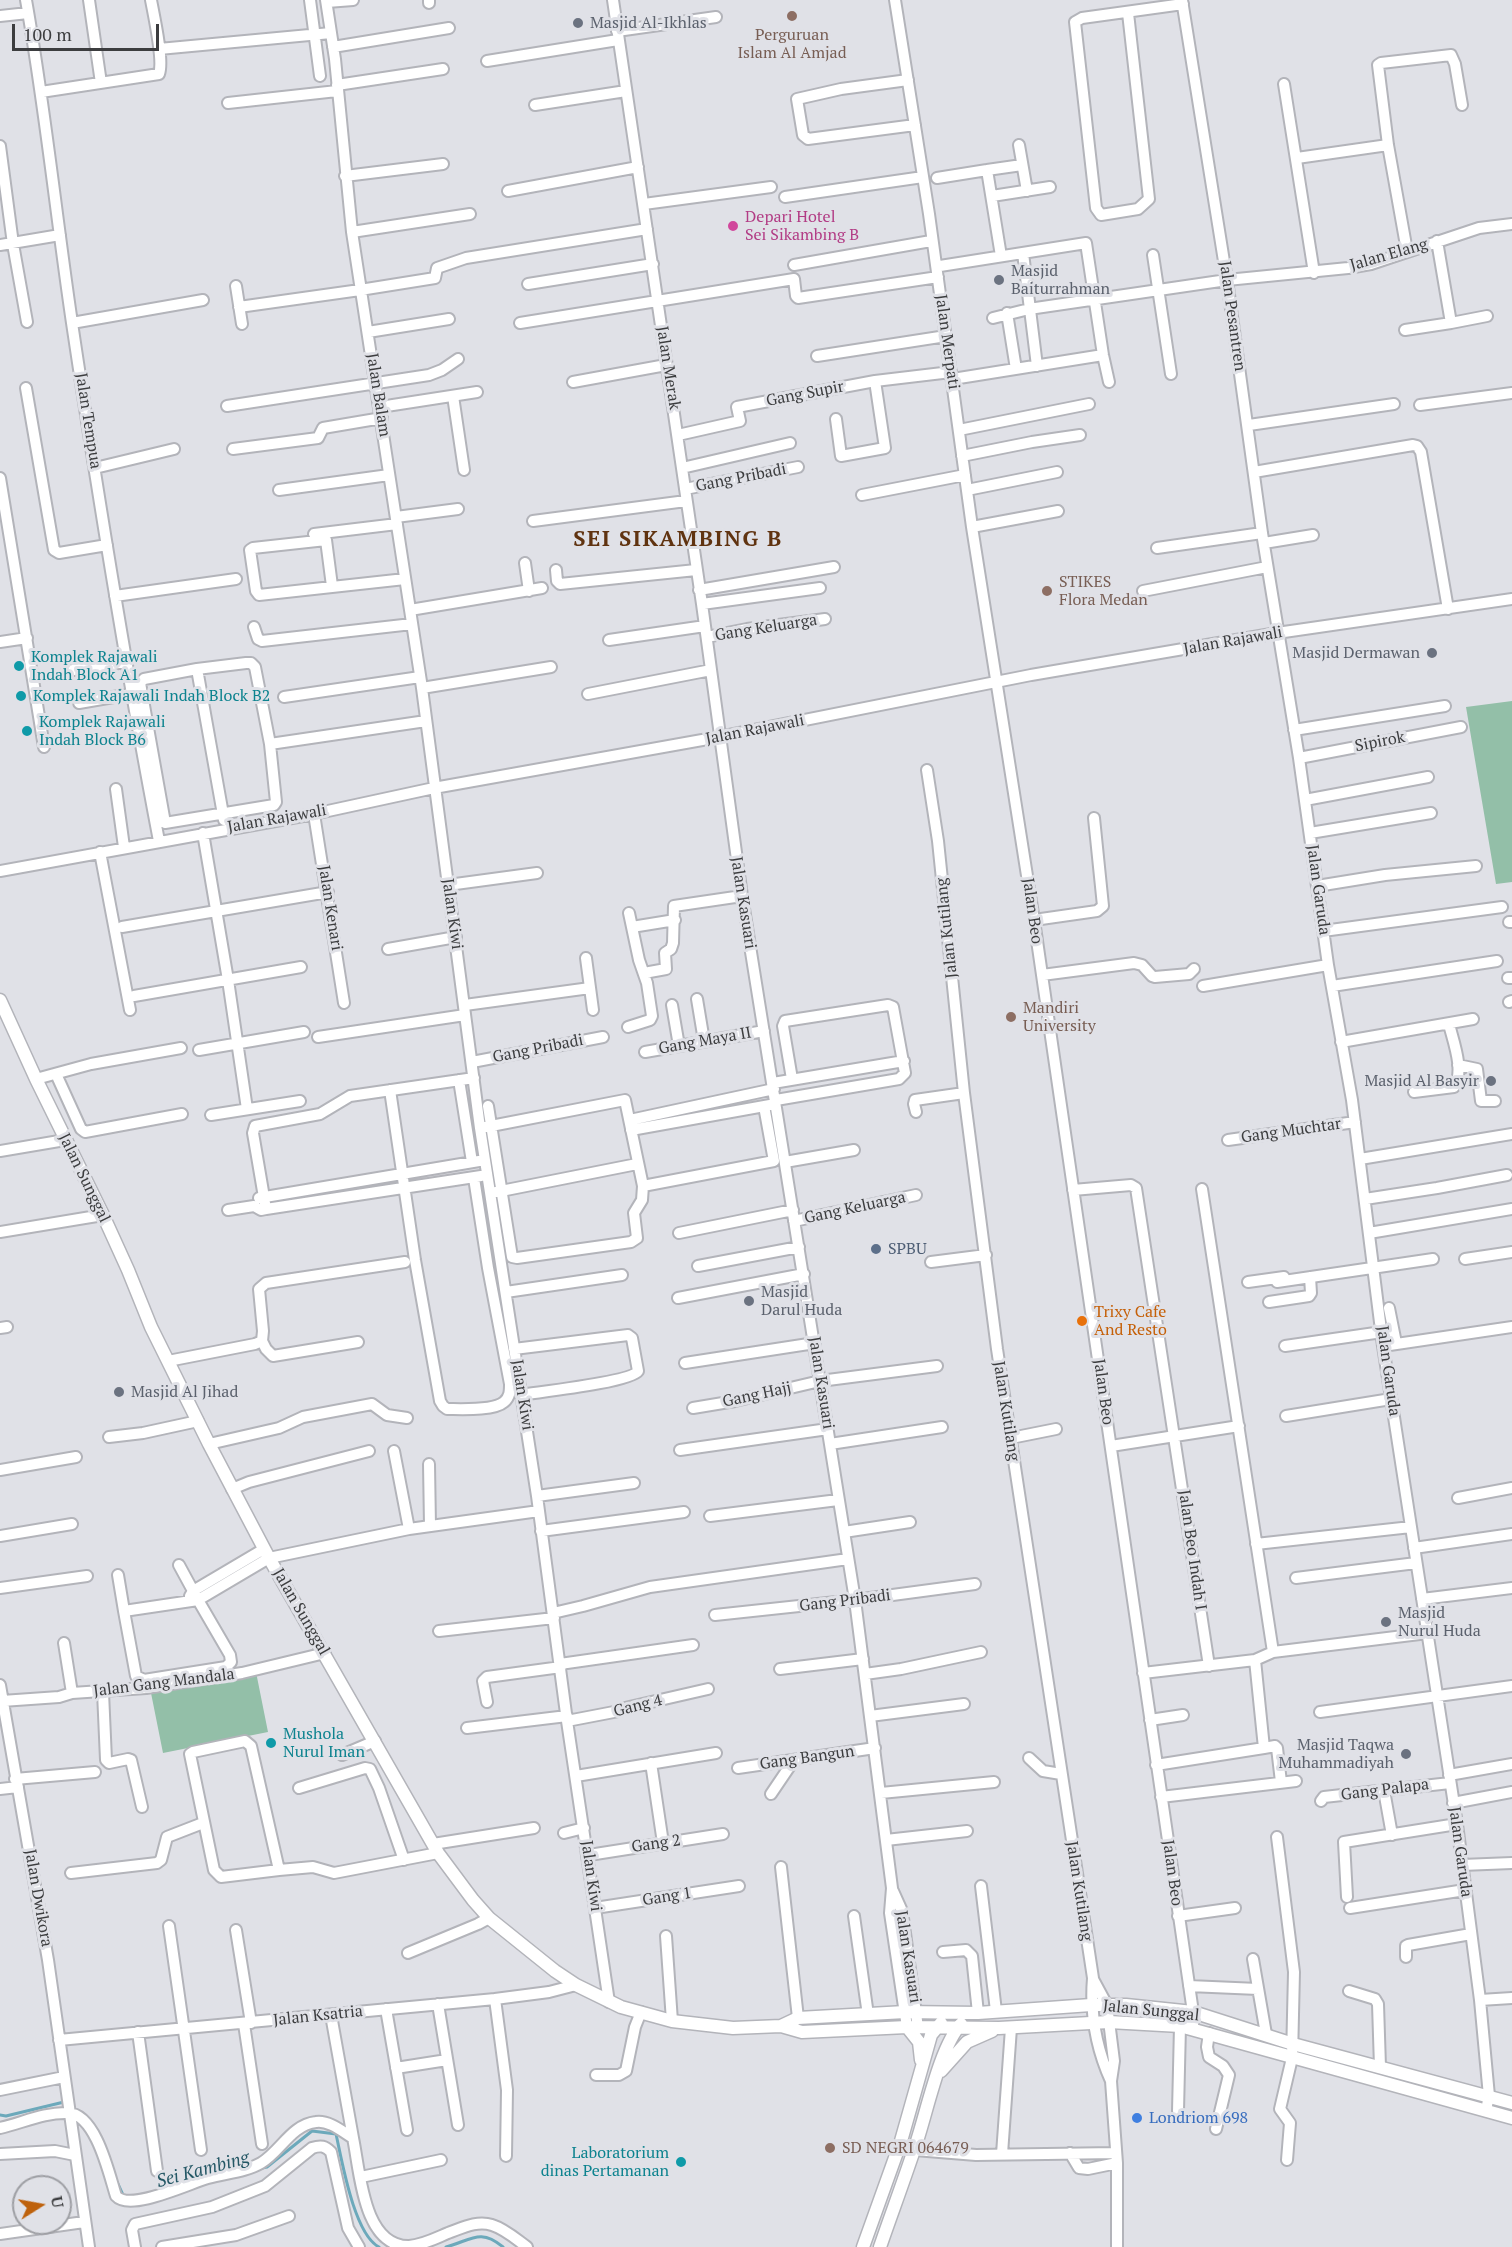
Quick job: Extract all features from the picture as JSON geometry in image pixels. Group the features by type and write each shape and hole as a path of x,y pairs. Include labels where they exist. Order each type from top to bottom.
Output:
{"main road":[{"name":"Jalan Sunggal","path":"0,1000 6,1025 36,1079 103,1215 151,1328 232,1489 436,1849 489,1918 555,1971 609,2002 672,2021 733,2028 781,2026 802,2031 1005,2028 1094,2022 1180,2026 1512,2118"},
{"name":"Jalan Sunggal","path":"781,2026 798,2018 911,2012 976,2013 1091,2005 1126,2005 1193,2012 1293,2044 1512,2103"},
{"path":"863,2247 901,2141 931,2035 953,2013"},
{"path":"880,2247 915,2150 950,2040 958,2028 976,2013"},
{"path":"913,2028 919,2042 921,2065"},
{"path":"937,2077 967,2042 1005,2028"}],"street":[{"name":"Jalan Tempua","path":"26,0 41,92 72,322 130,694 159,841"},
{"path":"89,0 101,83"},
{"path":"41,92 159,74 161,70 159,49 151,0"},
{"path":"310,0 320,76"},
{"path":"327,1 353,0"},
{"name":"Jalan Merak","path":"613,0 678,435 719,737"},
{"name":"Jalan Merpati","path":"895,0 932,241 939,271 946,336 955,375 964,475 998,684"},
{"name":"Jalan Balam","path":"327,1 352,232 421,683 434,789"},
{"path":"1128,13 1149,199 1138,208 1101,215 1096,208 1075,22 1082,18 1128,13 1183,2"},
{"name":"Jalan Pesantren","path":"1183,2 1249,425 1277,633"},
{"path":"0,16 28,13"},
{"path":"487,61 716,17"},
{"path":"333,48 450,28"},
{"path":"159,49 331,33"},
{"path":"1407,251 1377,72 1379,63 1451,55 1455,64 1462,105"},
{"path":"228,103 337,88 443,69"},
{"path":"908,80 841,89 797,99 803,135 808,140 915,125"},
{"path":"1284,84 1314,273"},
{"path":"535,105 626,91"},
{"path":"1297,158 1388,145"},
{"path":"0,146 13,244 27,322"},
{"path":"1018,146 1027,190"},
{"path":"345,176 443,164"},
{"path":"937,178 1022,165"},
{"path":"508,191 638,167"},
{"path":"987,170 1001,256"},
{"path":"785,197 923,177"},
{"path":"644,204 771,187"},
{"path":"992,196 1050,187"},
{"path":"352,232 470,214"},
{"name":"Jalan Elang","path":"993,318 1029,309 1227,280 1314,273 1371,264 1479,228 1512,224"},
{"path":"239,307 435,278 436,269 466,258 647,229"},
{"path":"0,245 60,235"},
{"path":"794,265 932,241"},
{"path":"1437,241 1451,323"},
{"path":"520,323 794,279 798,298 939,271 1001,256 1086,242 1109,382"},
{"path":"1023,253 1037,366"},
{"path":"1153,255 1171,374"},
{"path":"528,284 653,264"},
{"path":"236,286 242,324"},
{"path":"72,322 202,300"},
{"path":"1007,313 1016,369"},
{"path":"1405,330 1487,316"},
{"path":"368,332 449,319"},
{"path":"817,356 946,336"},
{"name":"Gang Supir","path":"678,435 740,421 737,407 875,381 1016,369 1103,355"},
{"path":"227,406 436,373 458,359"},
{"path":"573,382 666,365"},
{"path":"836,419 841,456 885,448 875,381"},
{"path":"26,388 54,550 60,553 107,545"},
{"path":"233,449 318,438 323,428 381,412 477,392"},
{"path":"1420,405 1512,393"},
{"path":"453,396 464,470"},
{"path":"959,430 1089,404"},
{"path":"1249,425 1394,404"},
{"path":"962,456 1080,435"},
{"path":"682,468 790,443"},
{"path":"1254,472 1417,446 1421,452 1448,609"},
{"path":"95,468 174,449"},
{"name":"Gang Pribadi","path":"685,489 798,467"},
{"path":"967,490 1057,472"},
{"path":"279,490 390,475"},
{"path":"862,495 964,475"},
{"path":"0,478 44,747"},
{"path":"533,521 686,501"},
{"path":"257,541 458,509"},
{"path":"972,527 1058,511"},
{"path":"1157,548 1313,535"},
{"path":"332,586 326,540 250,550 257,594 405,579"},
{"path":"525,563 529,591"},
{"path":"699,590 834,567"},
{"path":"1143,591 1267,567"},
{"path":"556,570 557,581 560,584 696,570"},
{"path":"115,596 236,579"},
{"path":"410,610 542,588"},
{"path":"702,604 820,588"},
{"name":"Jalan Rajawali","path":"0,872 998,684 1031,675 1277,633 1512,599"},
{"name":"Gang Keluarga","path":"609,640 747,629 825,619"},
{"path":"254,627 258,639 262,641 412,624"},
{"name":"Jalan Garuda","path":"1277,633 1299,758 1328,965 1355,1122 1383,1346 1457,1824 1490,2096 1486,2110"},
{"path":"0,642 27,638"},
{"path":"67,671 125,662"},
{"path":"246,663 253,665 270,744 276,804 169,824 163,820 140,683 144,679 197,669 246,663"},
{"path":"284,697 551,668"},
{"path":"197,669 225,829"},
{"path":"588,694 711,670"},
{"name":"Jalan Beo","path":"998,684 1111,1446 1193,2012 1193,2029"},
{"path":"79,703 130,694"},
{"path":"1294,730 1445,706"},
{"path":"270,744 426,721"},
{"name":"Sipirok","path":"1299,758 1461,727"},
{"name":"Jalan Kasuari","path":"719,737 742,896 855,1600 892,1888 890,1913 913,2028"},
{"name":"Jalan Kutilang","path":"927,770 938,841 964,1093 1011,1438 1093,1978 1091,2005 1103,2064 1111,2081"},
{"path":"1305,800 1428,777"},
{"path":"116,789 124,847"},
{"name":"Jalan Kiwi","path":"434,789 474,1077 485,1127 487,1175 495,1192 514,1349 609,2002"},
{"path":"1310,833 1431,813"},
{"name":"Jalan Kenari","path":"314,814 344,1003"},
{"path":"1034,920 1097,911 1103,906 1094,818"},
{"path":"203,833 239,1044 247,1109"},
{"path":"100,852 130,1010"},
{"path":"1317,886 1385,875 1476,866"},
{"path":"448,885 537,873"},
{"path":"122,927 328,892"},
{"path":"644,972 666,969 665,953 671,949 673,943 674,906 742,896"},
{"path":"1323,931 1502,907"},
{"path":"628,1027 652,1018 647,983 639,960 629,913"},
{"path":"632,927 675,920"},
{"path":"388,949 456,937"},
{"path":"586,958 593,1010"},
{"path":"1332,986 1497,961"},
{"path":"1042,975 1134,963 1142,965 1155,977 1189,974 1194,969"},
{"path":"1203,986 1328,965"},
{"path":"134,996 301,967"},
{"path":"318,1037 590,988"},
{"path":"698,999 704,1041"},
{"path":"672,1005 679,1046"},
{"path":"630,1125 775,1094 899,1079 905,1073 904,1061 891,1005 787,1021 783,1026 792,1079"},
{"path":"1341,1042 1473,1019"},
{"path":"1414,1092 1454,1087 1458,1080 1458,1065 1449,1023"},
{"name":"Gang Maya II","path":"645,1052 764,1031"},
{"path":"200,1050 304,1032"},
{"name":"Gang Pribadi","path":"472,1062 603,1037"},
{"path":"36,1079 91,1064 181,1048"},
{"path":"630,1125 764,1106 792,1079 904,1061"},
{"path":"1458,1065 1477,1069 1481,1101 1495,1101"},
{"path":"56,1074 81,1129 85,1132 182,1114"},
{"path":"266,1209 253,1133 255,1126 320,1114 345,1098 474,1077"},
{"path":"459,1080 472,1162"},
{"path":"390,1089 401,1173 440,1401 447,1409 485,1408 503,1404 510,1396 510,1384 474,1178"},
{"path":"916,1112 915,1100 964,1093"},
{"path":"485,1127 625,1100 643,1186 642,1200 634,1213 637,1238 631,1242 512,1257 495,1192 485,1127 488,1106"},
{"path":"211,1115 300,1101"},
{"path":"643,1186 774,1161 764,1106"},
{"name":"Gang Muchtar","path":"1228,1140 1355,1122"},
{"path":"1360,1159 1512,1134"},
{"path":"0,1150 65,1140"},
{"path":"785,1162 854,1150"},
{"path":"254,1206 255,1202 263,1196 485,1160"},
{"path":"495,1192 637,1164"},
{"path":"1365,1199 1507,1174"},
{"path":"228,1210 254,1206 261,1210 487,1175"},
{"name":"Jalan Beo Indah I","path":"1073,1190 1131,1185 1136,1188 1209,1666"},
{"path":"1202,1189 1273,1652"},
{"name":"Gang Keluarga","path":"679,1233 916,1195"},
{"path":"1369,1233 1512,1209"},
{"path":"0,1232 103,1215"},
{"path":"698,1266 799,1247"},
{"path":"1465,1259 1512,1252"},
{"path":"931,1262 986,1255"},
{"path":"1248,1282 1433,1258"},
{"path":"358,1342 273,1356 262,1341 260,1289 262,1285 405,1262"},
{"path":"1276,1282 1373,1266"},
{"path":"678,1298 804,1274"},
{"path":"506,1292 622,1275"},
{"path":"1269,1302 1310,1296 1310,1277"},
{"path":"1389,1308 1396,1343"},
{"path":"1383,1346 1512,1327"},
{"path":"1285,1346 1382,1332"},
{"path":"514,1349 628,1335 632,1338 638,1371 634,1376 601,1383 521,1395"},
{"path":"168,1361 262,1341"},
{"path":"685,1363 815,1343"},
{"name":"Gang Hajj","path":"693,1408 746,1399 820,1381 937,1366"},
{"path":"1286,1416 1391,1399"},
{"path":"209,1444 279,1428 303,1417 372,1404 392,1417 407,1418"},
{"path":"109,1437 143,1433 198,1421"},
{"path":"1111,1446 1239,1426"},
{"path":"830,1444 942,1427"},
{"path":"680,1450 828,1429"},
{"path":"1011,1438 1056,1429"},
{"path":"394,1450 410,1529"},
{"path":"232,1489 249,1482 369,1451"},
{"path":"0,1470 76,1457"},
{"path":"429,1464 430,1526"},
{"path":"537,1496 634,1483"},
{"path":"1458,1498 1512,1488"},
{"path":"710,1516 838,1500"},
{"path":"124,1611 192,1598 267,1553 410,1529 539,1511"},
{"path":"541,1531 684,1512"},
{"path":"844,1532 910,1522"},
{"path":"0,1536 72,1524"},
{"path":"1256,1544 1411,1527"},
{"path":"1414,1548 1512,1534"},
{"path":"439,1631 554,1615 650,1587 848,1559"},
{"path":"1296,1578 1416,1563"},
{"path":"118,1575 136,1676 139,1679 226,1667 231,1662 230,1655 192,1598 179,1565"},
{"path":"0,1588 87,1576"},
{"name":"Gang Pribadi","path":"715,1615 975,1584"},
{"path":"1422,1599 1512,1588"},
{"path":"1143,1673 1255,1660 1273,1652 1428,1633"},
{"path":"64,1643 72,1693"},
{"path":"487,1702 483,1681 487,1677 693,1645"},
{"path":"865,1674 981,1652"},
{"name":"Jalan Gang Mandala","path":"2,1701 146,1688 242,1673 325,1653"},
{"path":"780,1669 863,1659"},
{"path":"1255,1660 1264,1748"},
{"name":"Jalan Dwikora","path":"0,1685 37,1890 89,2247"},
{"path":"1320,1712 1512,1686"},
{"name":"Gang 4","path":"467,1728 619,1711 625,1707 708,1689"},
{"path":"103,1692 106,1760 109,1762 131,1761 142,1807"},
{"path":"870,1716 964,1704"},
{"path":"1150,1720 1183,1715"},
{"path":"279,1870 249,1743 245,1741 190,1754 214,1870 218,1875 224,1877 313,1867 334,1873 404,1860 436,1849 534,1828"},
{"path":"342,1755 375,1741"},
{"path":"1156,1765 1275,1746 1281,1782"},
{"name":"Gang Bangun","path":"738,1768 875,1748"},
{"path":"576,1776 716,1753"},
{"path":"1029,1758 1043,1772 1061,1774"},
{"path":"771,1794 794,1760"},
{"path":"651,1763 663,1843"},
{"name":"Gang Palapa","path":"1321,1801 1324,1797 1450,1779 1512,1764"},
{"path":"299,1788 365,1768 370,1769 404,1860"},
{"path":"0,1789 16,1783 96,1772"},
{"path":"1161,1797 1296,1780"},
{"path":"881,1793 994,1782"},
{"path":"1453,1803 1512,1792"},
{"path":"1385,1796 1392,1835"},
{"path":"71,1873 157,1863 161,1860 166,1837 203,1823"},
{"path":"1347,1897 1344,1842 1457,1824"},
{"path":"564,1833 584,1828"},
{"path":"886,1840 967,1831"},
{"name":"Gang 2","path":"589,1855 723,1834"},
{"path":"1277,1837 1294,1972 1292,2058 1280,2109 1290,2123 1287,2160"},
{"path":"1462,1865 1512,1863"},
{"path":"780,1868 798,2018"},
{"name":"Gang 1","path":"595,1908 739,1886"},
{"path":"981,1886 996,2011"},
{"path":"1350,1908 1465,1890"},
{"path":"1178,1916 1235,1908"},
{"path":"854,1916 868,2015"},
{"path":"408,1953 489,1918"},
{"path":"169,1926 201,2150"},
{"path":"237,1930 262,2144"},
{"path":"1406,1957 1406,1946 1408,1945 1471,1934"},
{"path":"666,1936 672,2021"},
{"path":"943,1952 966,1950 972,1956 976,2013"},
{"path":"1253,1959 1266,2034"},
{"name":"Jalan Kutilang","path":"1093,1978 1107,2005"},
{"name":"Jalan Ksatria","path":"59,2040 495,1999 549,1992 576,1984"},
{"path":"1189,1986 1258,1989"},
{"path":"1348,1991 1375,1999 1379,2006 1380,2067"},
{"path":"1480,2000 1512,1998"},
{"path":"495,1999 507,2091 506,2156"},
{"path":"438,2004 458,2125"},
{"path":"1107,2005 1114,2061 1111,2081 1116,2158 1117,2247"},
{"path":"386,2009 407,2130"},
{"path":"596,2075 619,2075 626,2071 635,2027 641,2012"},
{"path":"331,2015 367,2206 383,2237 394,2244 408,2246 422,2244 469,2225 481,2223 493,2225 527,2247"},
{"path":"1178,2111 1180,2026"},
{"path":"1003,2148 1005,2028"},
{"path":"138,2032 157,2171"},
{"path":"1209,2033 1207,2047 1209,2057 1223,2066 1229,2075 1216,2129"},
{"path":"396,2068 447,2060"},
{"path":"0,2090 64,2077"},
{"path":"0,2128 38,2117 70,2115 82,2118 89,2125 104,2159 116,2196 126,2202 160,2195 261,2163 281,2147 294,2132 316,2122 327,2123 353,2138"},
{"path":"135,2247 132,2230 135,2224 212,2207 265,2186 312,2148 320,2145 331,2152 348,2228 359,2247"},
{"path":"915,2150 1003,2148 1116,2158"},
{"path":"0,2154 75,2151"},
{"path":"1070,2153 1079,2168 1088,2169 1116,2158"},
{"path":"361,2177 441,2160"},
{"path":"162,2247 236,2235 289,2216"},
{"path":"0,2234 84,2222"}],"green space":[{"path":"1512,701 1512,882 1496,884 1466,707"},
{"path":"255,1667 268,1732 163,1753 150,1688"}],"waterway":[{"name":"Sei Kambing","path":"0,2115 6,2116 64,2102 65,2104"},
{"name":"Sei Kambing","path":"262,2168 267,2167 312,2131 336,2134 356,2213 370,2240 379,2247"},
{"name":"Sei Kambing","path":"117,2182 123,2195"},
{"name":"Sei Kambing","path":"446,2247 475,2237 488,2238 503,2247"}],"place":[{"name":"Perguruan Islam Al Amjad","path":"792,16"},
{"name":"Masjid Al-Ikhlas","path":"578,23"},
{"name":"Depari Hotel Sei Sikambing B","path":"733,226"},
{"name":"Masjid Baiturrahman","path":"999,280"},
{"name":"STIKES Flora Medan","path":"1047,591"},
{"name":"Masjid Dermawan","path":"1432,653"},
{"name":"Komplek Rajawali Indah Block A1","path":"19,666"},
{"name":"Komplek Rajawali Indah Block B2","path":"21,696"},
{"name":"Komplek Rajawali Indah Block B6","path":"27,731"},
{"name":"Mandiri University","path":"1011,1017"},
{"name":"Masjid Al Basyir","path":"1491,1081"},
{"name":"SPBU","path":"876,1249"},
{"name":"Masjid Darul Huda","path":"749,1301"},
{"name":"Trixy Cafe And Resto","path":"1082,1321"},
{"name":"Masjid Al Jihad","path":"119,1392"},
{"name":"Masjid Nurul Huda","path":"1386,1622"},
{"name":"Mushola Nurul Iman","path":"271,1743"},
{"name":"Masjid Taqwa Muhammadiyah","path":"1406,1754"},
{"name":"Londriom 698","path":"1137,2118"},
{"name":"SD NEGRI 064679","path":"830,2148"},
{"name":"Laboratorium dinas Pertamanan","path":"681,2162"}],"district":[{"name":"SEI SIKAMBING B","path":"678,540"}]}
